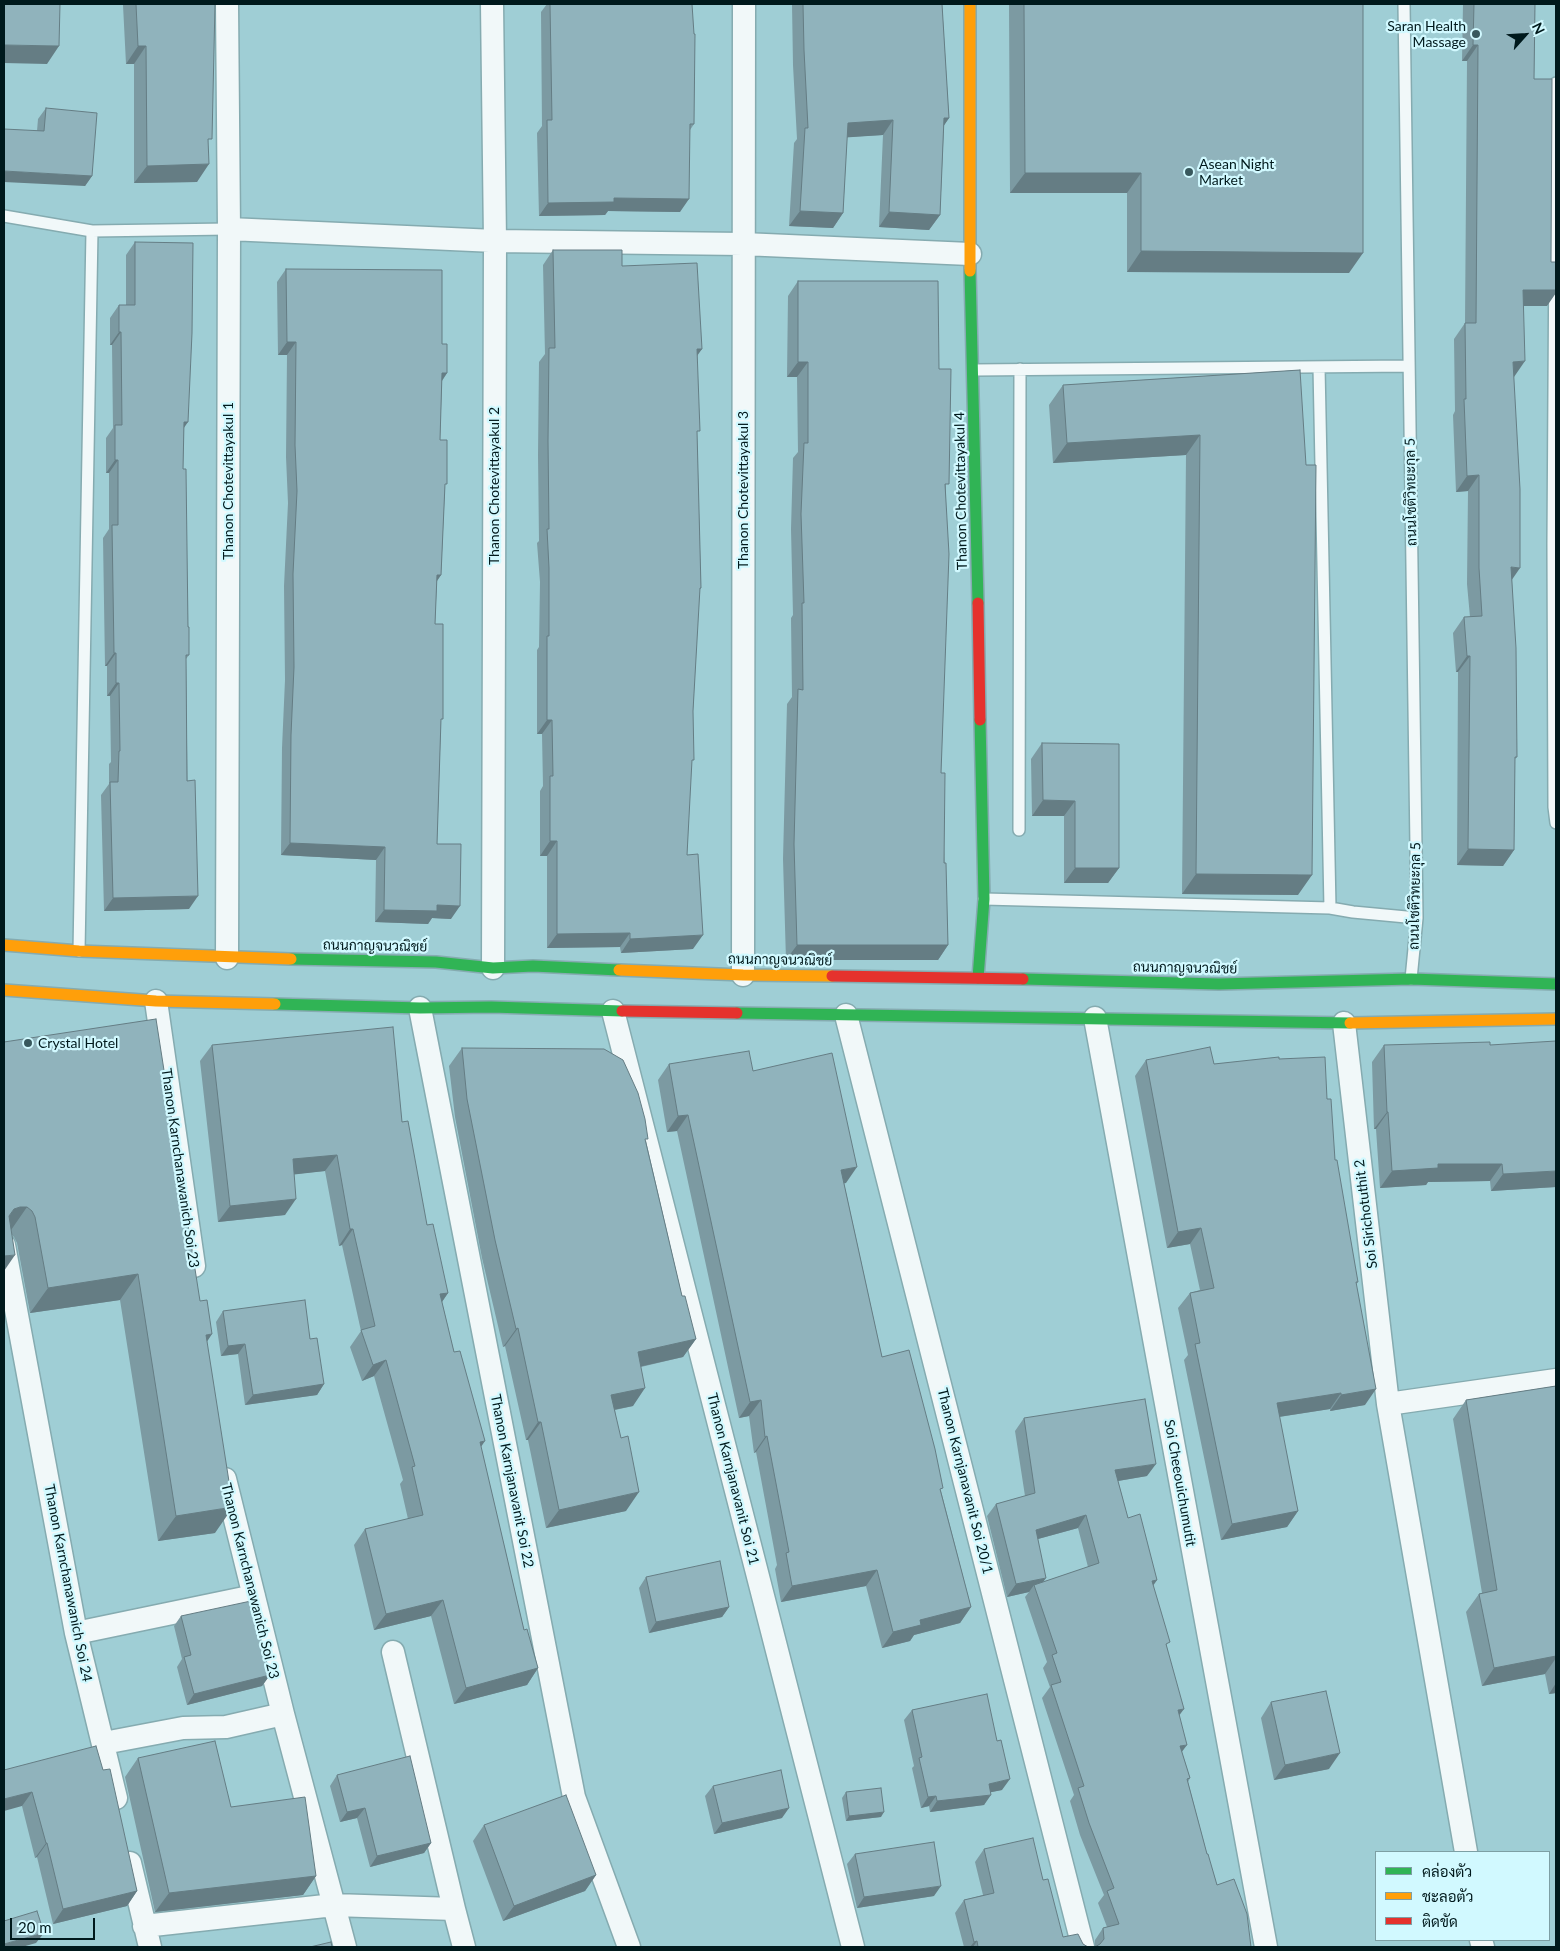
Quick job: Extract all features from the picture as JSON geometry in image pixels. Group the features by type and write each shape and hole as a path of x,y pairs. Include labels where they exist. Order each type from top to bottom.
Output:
{"main road":[{"name":"Thanon Chotevittayakul 4","path":"970,4 970,254 984,899 978,978"},
{"name":"ถนนกาญจนวณิชย์","path":"4,945 79,951 227,958 436,962 492,973 533,966 744,980 978,978 1219,984 1412,979 1556,984"},
{"path":"4,990 156,1001 420,1008 491,1002 613,1011 747,1009 846,1015 1344,1023 1556,1019"}],"street":[{"name":"Thanon Chotevittayakul 1","path":"227,4 229,229 227,958"},
{"name":"Thanon Chotevittayakul 2","path":"492,4 495,241 492,973"},
{"name":"Thanon Chotevittayakul 3","path":"744,4 744,980"},
{"path":"229,229 495,241 743,244 970,254"},
{"name":"Thanon Karnchanawanich Soi 23","path":"156,1001 197,1288"},
{"name":"Thanon Karnjanavanit Soi 22","path":"420,1008 574,1797 628,1947"},
{"name":"Thanon Karnjanavanit Soi 21","path":"613,1011 853,1947"},
{"name":"Thanon Karnjanavanit Soi 20/1","path":"846,1015 1083,1947"},
{"name":"Soi Cheeouichumutit","path":"1095,1018 1266,1947"},
{"name":"Soi Sirichotuthit 2","path":"1344,1023 1388,1404 1466,1851"},
{"name":"Thanon Karnchanawanich Soi 24","path":"4,1245 76,1633 104,1743 150,1947"},
{"path":"1388,1404 1556,1380"},
{"name":"Thanon Karnchanawanich Soi 23","path":"221,1456 226,1485 283,1714 346,1947"},
{"path":"76,1633 254,1596"},
{"path":"393,1652 464,1947"},
{"path":"104,1743 183,1728 226,1727 283,1714"},
{"path":"144,1926 334,1904 454,1909"}],"lane":[{"name":"ถนนโชติวิทยะกุล 5","path":"1404,4 1417,918 1412,979"},
{"path":"1556,83 1553,534 1554,807 1556,823"},
{"path":"4,216 92,231 229,229"},
{"path":"79,951 92,231"},
{"path":"974,370 1409,366"},
{"path":"1319,367 1330,908"},
{"path":"1019,830 1020,369"},
{"path":"984,899 1330,908 1417,918"}],"building":[{"path":"4,4 60,4 59,46 4,45"},
{"path":"136,4 215,4 212,139 208,139 209,164 147,166 146,46 138,46"},
{"path":"550,4 692,4 695,34 694,124 690,124 689,199 614,198 614,202 548,203 547,120 552,120"},
{"path":"803,4 942,4 949,118 944,118 940,215 889,212 893,120 848,123 843,213 800,211 805,128 808,128"},
{"path":"1024,4 1363,4 1363,253 1141,251 1141,173 1025,173"},
{"path":"1474,4 1535,4 1534,79 1552,79 1551,262 1556,262 1556,290 1523,290 1525,361 1513,362 1520,489 1520,568 1511,567 1516,648 1517,757 1515,757 1514,850 1468,849 1470,656 1467,656 1464,617 1482,616 1479,568 1479,475 1467,476 1464,399 1466,399 1465,323 1476,323 1478,45 1473,45"},
{"path":"46,108 97,113 92,176 4,171 4,129 44,131"},
{"path":"135,242 193,243 192,333 188,422 184,422 183,469 186,469 189,627 189,655 186,655 187,781 195,780 198,896 113,898 110,782 118,782 120,751 119,683 116,683 116,653 114,653 112,525 118,525 118,460 115,460 115,425 122,425 119,305 135,305"},
{"path":"553,250 622,250 622,266 697,263 702,349 697,349 700,431 697,431 701,588 693,711 694,760 692,760 687,855 698,854 703,935 630,939 630,933 557,934 557,841 550,841 550,776 553,776 552,720 547,720 547,636 549,636 547,529 549,529 549,348 555,348"},
{"path":"286,269 442,270 442,344 447,344 447,373 442,373 440,440 447,440 447,484 445,484 441,575 437,575 435,624 443,624 443,719 441,719 437,844 461,844 460,906 437,905 437,911 384,910 385,847 290,843 294,667 293,574 297,491 295,445 296,342 287,342"},
{"path":"798,281 938,281 939,369 951,369 949,484 945,484 949,554 941,773 945,773 944,863 946,863 948,945 797,945 794,844 798,689 803,690 802,603 804,603 801,514 804,443 808,443 808,362 798,362"},
{"path":"1300,370 1306,465 1316,465 1312,875 1196,874 1200,435 1067,443 1063,385"},
{"path":"1042,743 1119,744 1119,868 1075,868 1075,801 1043,800"},
{"name":"Crystal Hotel","path":"156,1019 200,1301 207,1300 212,1334 206,1335 233,1507 176,1516 138,1274 48,1288 35,1217 27,1207 14,1209 9,1216 15,1255 4,1256 4,1042"},
{"path":"393,1027 402,1122 408,1121 427,1225 433,1224 448,1293 440,1294 454,1352 460,1351 485,1441 480,1442 524,1630 527,1629 538,1668 466,1688 443,1600 386,1614 365,1529 423,1515 412,1467 415,1466 386,1360 373,1365 361,1330 375,1326 353,1229 350,1229 337,1155 293,1159 296,1199 230,1206 212,1045"},
{"path":"1556,1041 1556,1171 1503,1174 1502,1164 1438,1164 1438,1168 1392,1171 1384,1045 1490,1042 1490,1045"},
{"path":"1210,1047 1214,1064 1279,1057 1279,1059 1325,1057 1327,1099 1331,1099 1335,1160 1337,1160 1358,1282 1356,1282 1376,1389 1277,1403 1298,1511 1232,1524 1195,1344 1200,1343 1190,1293 1214,1288 1201,1228 1178,1232 1146,1060"},
{"path":"462,1048 604,1049 623,1060 638,1093 645,1119 648,1139 645,1139 682,1296 685,1296 696,1339 638,1352 645,1388 611,1395 621,1438 628,1436 639,1492 559,1510 541,1422 538,1422 518,1328 516,1329 495,1240 467,1099"},
{"path":"749,1051 753,1071 832,1053 857,1167 841,1170 882,1357 909,1350 935,1449 943,1488 940,1489 971,1607 920,1620 921,1625 893,1632 877,1570 792,1586 786,1553 789,1552 767,1436 765,1437 761,1400 750,1402 688,1115 678,1116 669,1064"},
{"path":"305,1300 310,1339 317,1338 324,1384 253,1395 245,1344 228,1346 223,1311"},
{"path":"1556,1386 1556,1656 1494,1668 1479,1594 1497,1590 1466,1400"},
{"path":"1145,1399 1156,1464 1115,1470 1128,1518 1140,1514 1157,1580 1152,1581 1170,1642 1166,1644 1184,1709 1178,1710 1187,1745 1180,1746 1190,1778 1187,1779 1207,1854 1217,1885 1234,1879 1247,1914 1251,1947 1095,1947 1104,1939 1103,1928 1119,1924 1107,1891 1114,1888 1089,1823 1078,1788 1084,1786 1051,1685 1061,1682 1052,1655 1057,1653 1034,1585 1099,1563 1086,1515 1036,1530 1046,1578 1016,1584 996,1504 1035,1493 1024,1418"},
{"path":"720,1561 729,1607 656,1622 646,1577"},
{"path":"251,1601 270,1675 194,1694 184,1657 191,1655 181,1616"},
{"path":"1326,1691 1340,1753 1285,1765 1271,1702"},
{"path":"987,1694 997,1741 1001,1740 1010,1779 989,1784 991,1795 937,1801 936,1796 928,1797 919,1758 922,1757 912,1710"},
{"path":"215,1741 231,1807 305,1797 316,1876 169,1893 138,1758"},
{"path":"96,1746 103,1770 110,1769 137,1891 63,1909 32,1792 4,1799 4,1770"},
{"path":"410,1756 431,1843 377,1856 365,1808 347,1812 337,1775"},
{"path":"781,1770 789,1808 722,1823 713,1786"},
{"path":"881,1788 884,1812 849,1816 846,1792"},
{"path":"566,1795 596,1875 514,1906 484,1825"},
{"path":"1033,1838 1043,1880 1048,1879 1063,1937 1078,1934 1083,1944 1088,1947 978,1947 977,1941 974,1942 964,1900 994,1893 984,1849"},
{"path":"934,1842 941,1886 864,1897 855,1854"},
{"path":"37,1911 44,1933 4,1944 4,1921"},
{"path":"331,1942 332,1947 310,1947"}],"traffic: fast":[{"path":"970,271 978,603"},
{"path":"978,978 984,899 980,720"},
{"path":"291,959 436,962 493,968 533,966 619,970"},
{"path":"1023,979 1219,984 1411,979 1556,984"},
{"path":"275,1004 622,1011"},
{"path":"737,1013 1350,1023"}],"traffic: slow":[{"path":"970,4 970,271"},
{"path":"4,945 79,951 291,959"},
{"path":"619,970 743,975 832,976"},
{"path":"4,990 156,1001 275,1004"},
{"path":"1350,1023 1556,1019"}],"traffic: jam":[{"path":"978,603 980,720"},
{"path":"832,976 1023,979"},
{"path":"622,1011 737,1013"}],"place":[{"name":"Saran Health Massage","path":"1476,34"},
{"name":"Asean Night Market","path":"1189,172"},
{"name":"Crystal Hotel","path":"28,1043"}]}
